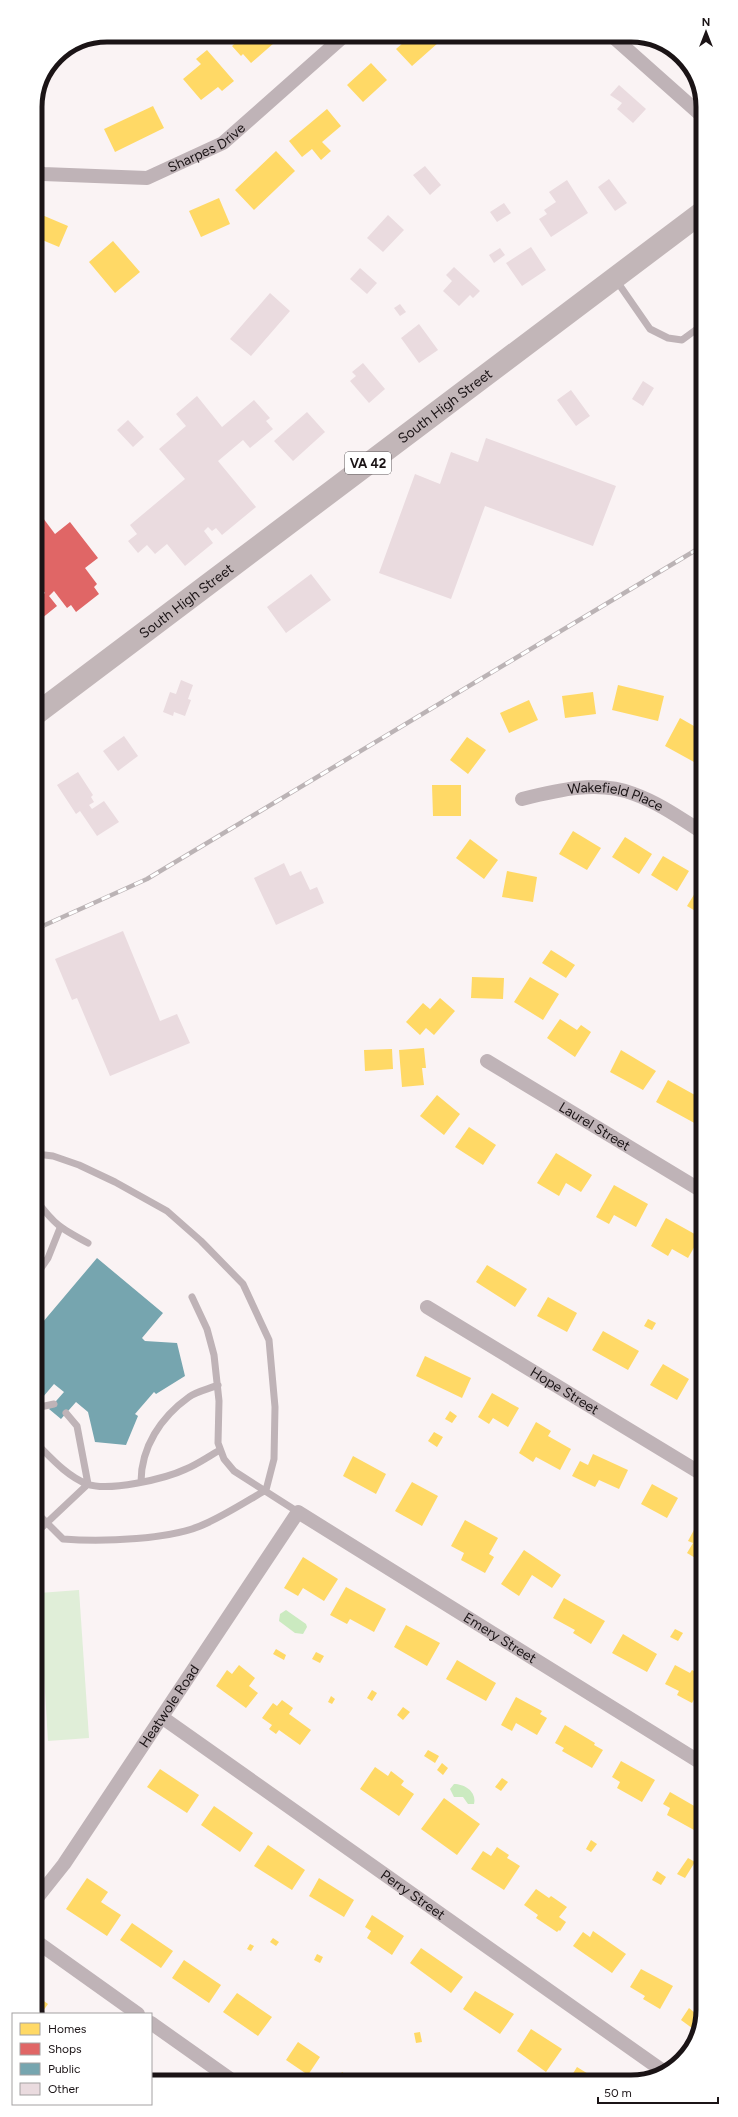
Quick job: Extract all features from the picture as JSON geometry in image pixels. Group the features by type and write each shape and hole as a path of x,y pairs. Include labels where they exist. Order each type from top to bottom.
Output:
{"main road":[{"name":"South High Street","path":"42,709 696,217"}],"street":[{"name":"Sharpes Drive","path":"42,174 146,178 223,143 337,42"},
{"path":"620,42 696,111"},
{"name":"Wakefield Place","path":"522,799 586,787 616,788 645,798 696,828"},
{"name":"Laurel Street","path":"487,1061 696,1187"},
{"name":"Hope Street","path":"427,1307 696,1470"},
{"name":"Heatwole Road","path":"42,1892 64,1864 298,1512"},
{"name":"Emery Street","path":"298,1512 696,1760"},
{"name":"Perry Street","path":"162,1718 659,2069"},
{"path":"42,1946 137,2013"},
{"path":"152,2024 225,2075"}],"lane":[{"path":"614,278 650,329 668,338 682,340 696,330"},
{"path":"42,1155 53,1156 79,1165 115,1182 167,1211 201,1241 243,1284 269,1340 275,1407 274,1459 266,1490 206,1524 170,1535 86,1541 63,1539 42,1519"},
{"path":"42,1208 60,1228 88,1242"},
{"path":"42,1266 48,1258 60,1228"},
{"path":"192,1297 210,1339 218,1385 220,1450 224,1460 234,1471 266,1490 298,1512"},
{"path":"141,1482 144,1454 160,1423 190,1396 218,1385"},
{"path":"42,1407 54,1404"},
{"path":"66,1414 77,1426 88,1484"},
{"path":"42,1449 65,1471 88,1484 118,1486 141,1482 182,1471 220,1450"},
{"path":"42,1528 88,1484"}],"shaded area":[{"path":"79,1590 89,1738 48,1741 42,1642 42,1593"},
{"path":"286,1610 306,1624 307,1627 303,1634 295,1633 279,1621 280,1614"},
{"path":"454,1784 462,1785 472,1792 474,1796 474,1804 468,1804 463,1797 454,1797 450,1789"}],"building: Homes":[{"path":"237,42 274,43 251,63 243,54 241,56 232,46"},
{"path":"404,42 439,42 412,66 396,49"},
{"path":"207,50 234,81 222,91 218,87 201,100 183,79 201,64 196,59"},
{"path":"371,63 387,80 363,102 347,85"},
{"path":"153,106 164,128 115,152 104,129"},
{"path":"327,109 341,126 322,142 331,151 321,160 312,149 302,157 289,141"},
{"path":"276,151 295,171 254,210 235,190"},
{"path":"219,198 230,224 201,237 189,211"},
{"path":"42,215 68,226 59,247 42,240"},
{"path":"113,241 140,272 115,293 89,262"},
{"path":"618,685 664,696 658,721 612,710"},
{"path":"593,692 596,714 565,718 562,696"},
{"path":"529,700 538,720 509,733 500,713"},
{"path":"680,718 696,727 696,758 694,762 665,746"},
{"path":"467,737 486,750 468,774 450,760"},
{"path":"432,785 461,785 461,816 433,816"},
{"path":"573,831 601,848 587,870 559,854"},
{"path":"625,837 652,854 639,874 612,857"},
{"path":"470,839 498,860 484,879 456,858"},
{"path":"663,856 689,871 677,891 651,875"},
{"path":"507,871 537,877 533,902 502,897"},
{"path":"696,891 696,911 687,906"},
{"path":"551,950 575,965 566,978 542,963"},
{"path":"472,977 504,978 503,999 471,998"},
{"path":"530,977 559,994 543,1020 514,1002"},
{"path":"440,998 455,1011 434,1035 426,1028 420,1035 406,1022 423,1003 430,1009"},
{"path":"560,1019 577,1030 581,1025 591,1032 575,1057 547,1038"},
{"path":"424,1048 426,1068 422,1068 424,1085 402,1087 399,1050"},
{"path":"392,1049 393,1069 365,1071 364,1050"},
{"path":"621,1050 656,1071 643,1090 610,1072"},
{"path":"668,1080 696,1096 696,1124 656,1102"},
{"path":"437,1095 460,1114 444,1135 420,1116"},
{"path":"469,1127 496,1145 483,1165 455,1147"},
{"path":"556,1153 592,1175 581,1192 566,1183 559,1196 537,1183"},
{"path":"614,1185 648,1204 636,1227 614,1215 609,1224 596,1217"},
{"path":"666,1218 696,1235 696,1244 688,1258 672,1249 668,1256 651,1246"},
{"path":"487,1265 527,1289 515,1307 476,1282"},
{"path":"548,1297 577,1313 567,1332 537,1316"},
{"path":"648,1319 656,1323 652,1330 644,1326"},
{"path":"603,1331 639,1351 628,1370 592,1350"},
{"path":"425,1356 471,1378 462,1398 416,1376"},
{"path":"663,1364 689,1379 677,1400 650,1385"},
{"path":"492,1393 519,1408 508,1427 493,1418 489,1424 478,1417"},
{"path":"450,1411 457,1416 452,1423 445,1419"},
{"path":"536,1422 551,1431 548,1436 571,1449 560,1470 536,1457 533,1462 519,1453"},
{"path":"434,1432 443,1437 437,1447 428,1441"},
{"path":"593,1454 628,1470 619,1489 599,1480 595,1487 572,1476 580,1461 588,1465"},
{"path":"353,1456 386,1474 376,1494 343,1476"},
{"path":"412,1482 438,1496 422,1526 395,1511"},
{"path":"652,1484 678,1498 667,1518 641,1504"},
{"path":"465,1520 498,1538 489,1554 494,1557 485,1573 461,1560 464,1553 451,1546"},
{"path":"696,1526 696,1558 687,1553 693,1543 688,1541"},
{"path":"524,1550 561,1575 552,1588 532,1575 519,1596 501,1584"},
{"path":"303,1557 338,1579 324,1601 303,1588 298,1596 284,1588"},
{"path":"346,1587 386,1609 374,1632 350,1619 347,1624 330,1615"},
{"path":"564,1598 605,1621 591,1644 573,1633 575,1630 553,1618"},
{"path":"406,1625 440,1643 427,1666 394,1647"},
{"path":"675,1629 683,1633 678,1641 670,1637"},
{"path":"623,1634 657,1654 647,1672 612,1653"},
{"path":"276,1649 286,1655 284,1660 273,1654"},
{"path":"316,1652 324,1656 320,1663 312,1659"},
{"path":"457,1660 496,1683 486,1701 446,1679"},
{"path":"239,1665 255,1678 249,1686 258,1693 246,1708 216,1686 227,1670 232,1674"},
{"path":"675,1665 690,1673 692,1670 696,1672 696,1696 692,1703 677,1695 679,1691 665,1684"},
{"path":"372,1690 377,1693 372,1701 367,1698"},
{"path":"331,1696 335,1699 332,1704 328,1702"},
{"path":"516,1697 542,1711 540,1714 547,1718 537,1735 516,1723 512,1731 501,1725"},
{"path":"282,1700 293,1708 289,1714 311,1730 300,1745 279,1730 276,1734 269,1729 272,1725 262,1718 273,1703 277,1706"},
{"path":"403,1707 410,1712 403,1720 397,1715"},
{"path":"565,1725 595,1743 594,1745 603,1750 592,1768 562,1751 564,1748 555,1743"},
{"path":"428,1750 439,1756 435,1763 424,1756"},
{"path":"621,1761 655,1780 642,1802 617,1788 620,1782 612,1777"},
{"path":"442,1763 448,1768 443,1775 437,1770"},
{"path":"375,1767 388,1776 391,1771 404,1781 401,1785 414,1794 399,1816 360,1789"},
{"path":"160,1769 199,1795 187,1813 147,1787"},
{"path":"502,1778 508,1782 501,1791 495,1787"},
{"path":"670,1792 696,1807 696,1831 667,1815 670,1808 663,1804"},
{"path":"444,1798 480,1824 457,1855 421,1829"},
{"path":"214,1806 253,1833 240,1852 201,1825"},
{"path":"591,1840 597,1844 591,1852 586,1849"},
{"path":"268,1845 305,1870 292,1890 254,1866"},
{"path":"497,1847 509,1855 507,1858 520,1866 504,1890 471,1869 483,1851 491,1856"},
{"path":"688,1858 695,1862 685,1878 677,1874"},
{"path":"657,1871 666,1877 661,1885 652,1880"},
{"path":"87,1878 108,1892 101,1902 121,1915 107,1936 66,1909"},
{"path":"319,1878 354,1900 344,1917 309,1896"},
{"path":"536,1889 549,1898 551,1896 567,1907 559,1917 566,1922 560,1931 559,1930 557,1932 536,1918 538,1915 524,1905"},
{"path":"372,1915 404,1936 392,1955 367,1938 371,1931 365,1927"},
{"path":"132,1923 173,1951 161,1968 120,1940"},
{"path":"593,1931 626,1954 612,1973 573,1946 583,1932 590,1937"},
{"path":"273,1938 279,1942 276,1946 270,1942"},
{"path":"250,1944 254,1946 251,1951 247,1949"},
{"path":"421,1948 463,1977 451,1993 410,1963"},
{"path":"317,1954 323,1957 320,1963 314,1960"},
{"path":"184,1960 221,1985 209,2003 172,1978"},
{"path":"641,1969 673,1986 660,2009 643,1999 645,1996 630,1987"},
{"path":"475,1991 514,2014 500,2034 463,2009"},
{"path":"237,1993 272,2017 258,2036 223,2012"},
{"path":"42,2000 48,2004 42,2012"},
{"path":"689,2008 695,2013 696,2012 693,2029 681,2020"},
{"path":"531,2029 562,2049 546,2072 517,2051"},
{"path":"420,2032 422,2042 416,2043 414,2033"},
{"path":"298,2042 320,2057 308,2075 286,2060"},
{"path":"577,2067 590,2075 572,2075"}],"building: Shops":[{"path":"42,517 55,534 70,522 98,558 85,568 97,584 94,587 99,594 76,612 71,605 67,608 54,591 49,596 57,606 42,618 42,595 45,593 42,589"}],"building: Public":[{"path":"97,1258 163,1313 142,1338 145,1341 177,1343 185,1376 156,1394 154,1392 135,1414 138,1416 126,1445 95,1442 88,1412 76,1402 61,1419 49,1409 64,1392 54,1384 42,1398 42,1323"}],"building: Other":[{"path":"619,85 646,109 633,123 617,109 622,103 610,95"},
{"path":"425,166 441,185 430,195 413,175"},
{"path":"609,179 627,203 615,211 598,187"},
{"path":"567,180 588,213 551,237 539,219 547,214 544,210 556,202 549,192"},
{"path":"504,203 511,213 497,222 490,212"},
{"path":"388,215 404,230 383,252 367,238"},
{"path":"531,247 546,270 522,286 506,263"},
{"path":"500,248 505,255 494,263 489,255"},
{"path":"454,267 480,291 473,298 470,295 459,306 443,291 452,281 446,275"},
{"path":"360,268 377,283 367,294 350,279"},
{"path":"270,293 290,311 251,356 230,339"},
{"path":"400,304 406,312 400,316 394,308"},
{"path":"419,324 438,350 419,363 401,338"},
{"path":"363,363 385,389 369,403 350,381 356,376 352,372"},
{"path":"643,381 654,388 643,406 632,399"},
{"path":"571,390 590,416 576,426 557,400"},
{"path":"197,396 222,427 254,400 270,418 266,421 273,429 250,448 243,440 218,461 256,507 222,535 216,528 212,531 208,527 204,531 213,543 185,566 167,544 155,554 147,545 138,553 128,541 137,534 130,525 185,479 159,449 186,426 176,414"},
{"path":"307,412 325,432 293,461 274,441"},
{"path":"128,420 144,437 133,447 117,430"},
{"path":"486,438 616,486 593,546 485,506 451,599 379,573 415,474 440,484 451,452 478,462"},
{"path":"311,574 331,600 286,633 267,607"},
{"path":"181,680 193,685 188,699 191,700 185,716 174,712 173,716 163,712 170,692 176,694"},
{"path":"124,736 138,756 118,771 103,751"},
{"path":"78,772 93,795 91,797 94,802 89,805 92,809 104,801 119,822 97,836 80,811 76,814 57,785"},
{"path":"284,863 290,876 301,871 310,890 317,887 324,903 276,925 254,878"},
{"path":"123,931 160,1021 177,1014 190,1043 110,1076 77,998 72,1000 55,959"}],"railway":[{"path":"42,926 147,879 696,550"}]}
